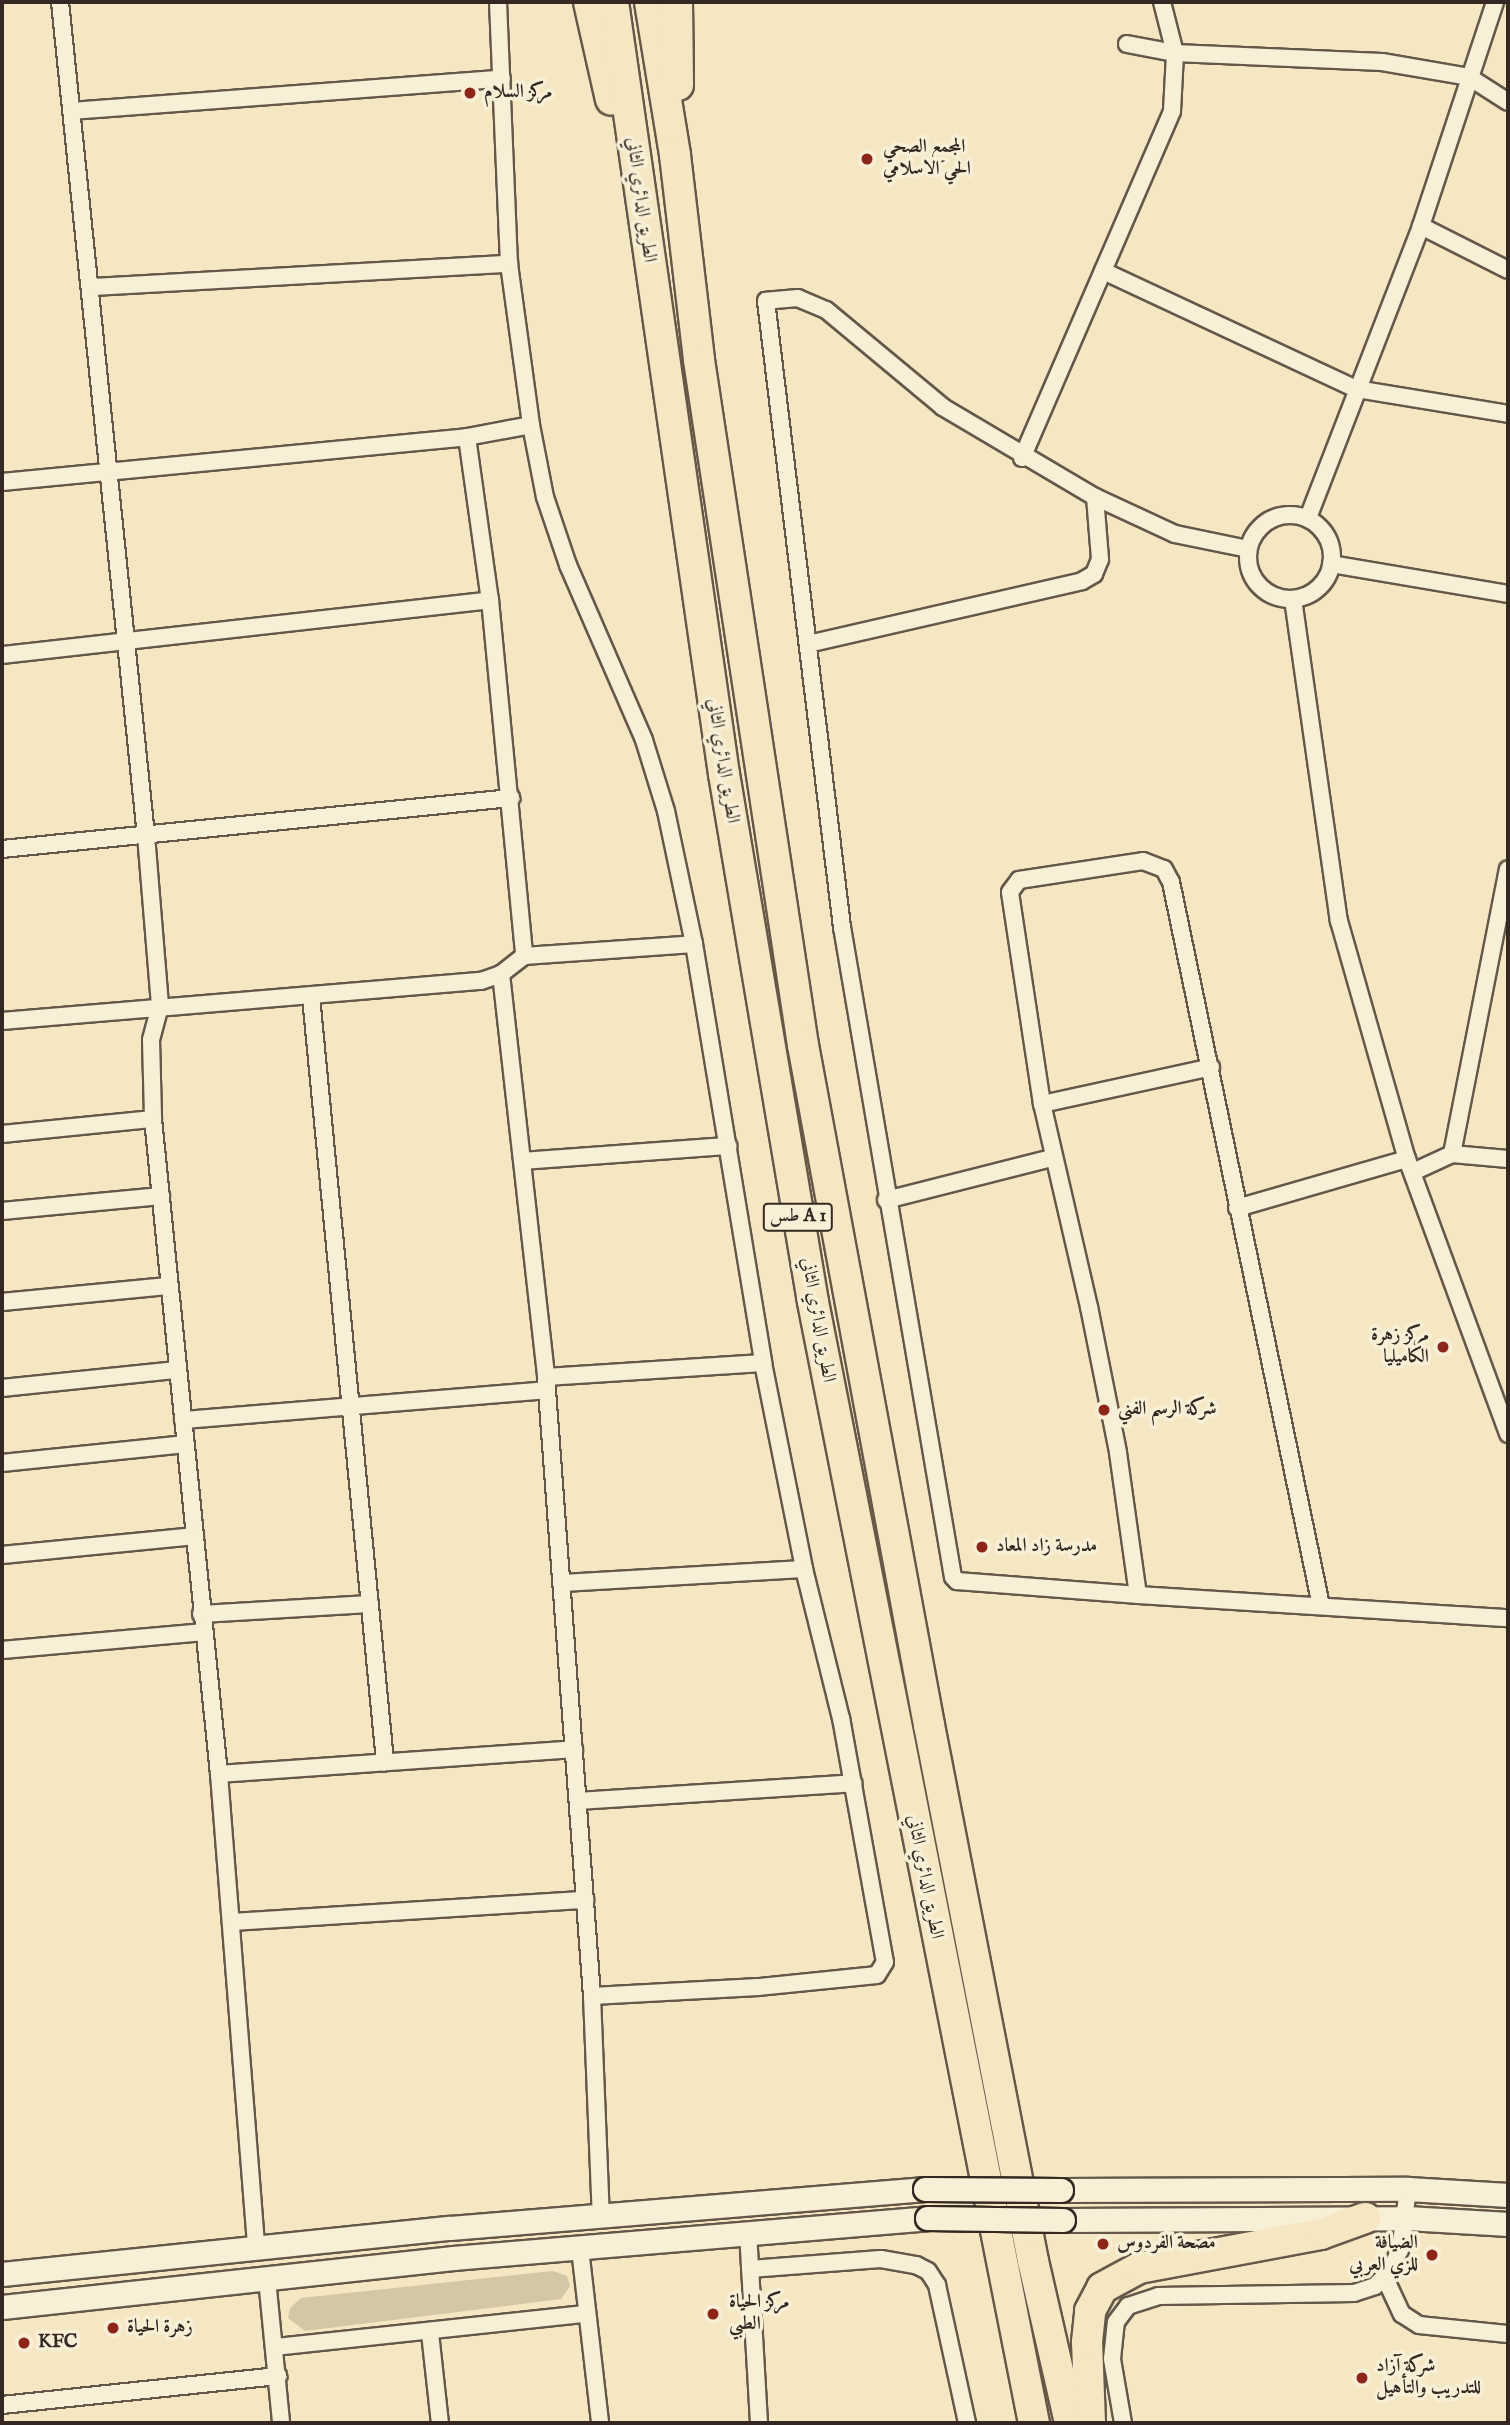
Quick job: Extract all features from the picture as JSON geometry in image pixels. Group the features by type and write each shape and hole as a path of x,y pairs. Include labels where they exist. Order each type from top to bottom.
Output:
{"highway":[{"path":"589,2 602,74 635,174"},
{"name":"الطريق الدائري الثاني","path":"613,2 635,174 724,774 813,1302 1034,2423"},
{"name":"الطريق الدائري الثاني","path":"650,2 676,155 699,360 803,1045 942,1792 1033,2261 1070,2423"},
{"path":"676,155 677,2"},
{"path":"1090,2423 1087,2342 1090,2311 1102,2288 1139,2268 1321,2234 1365,2218"}],"street":[{"path":"60,2 92,287 123,641 146,835 160,1006 151,1040 153,1119 167,1286 186,1444 202,1632 219,1774 256,2247"},
{"path":"498,2 509,264 531,425 545,497 568,565 648,752 666,811 694,944 764,1363 804,1569 853,1783 886,1962 877,1975 758,1987 592,1996"},
{"path":"1022,458 1172,111 1175,53 1162,2"},
{"path":"1308,518 1421,226 1495,2"},
{"path":"1126,44 1175,53 1323,57 1469,77 1508,102"},
{"path":"72,111 502,79"},
{"path":"1421,226 1508,270"},
{"path":"92,287 509,264"},
{"path":"1103,271 1356,389 1508,414"},
{"path":"1248,549 1175,534 1095,497 1022,458 925,394 826,310 797,298 768,299 763,310 808,644 842,927 886,1200 953,1577 957,1581 1138,1595 1508,1618"},
{"path":"2,482 107,474 467,437 531,425"},
{"path":"467,437 491,600 524,956"},
{"path":"808,644 1082,581 1094,574 1100,559 1095,497"},
{"path":"1287,514 1308,518 1330,542 1331,564 1314,592 1293,599 1272,595 1255,581 1248,549 1266,522 1287,514"},
{"path":"1331,564 1508,594"},
{"path":"1293,599 1339,921 1410,1166 1508,1434"},
{"path":"2,655 491,600"},
{"path":"2,849 511,799"},
{"path":"1138,1595 1092,1320 1052,1158 1042,1104 1010,892 1019,880 1143,861 1164,869 1211,1067 1237,1208 1321,1606"},
{"path":"1452,1154 1508,869"},
{"path":"2,1021 481,981 501,974 524,956 694,944"},
{"path":"501,974 546,1383 592,1996 601,2216"},
{"path":"311,997 347,1405 385,1762"},
{"path":"1042,1104 1211,1067"},
{"path":"2,1134 153,1119"},
{"path":"523,1161 728,1146"},
{"path":"1237,1208 1452,1154 1508,1159"},
{"path":"886,1200 1052,1158"},
{"path":"2,1211 161,1196"},
{"path":"2,1302 167,1286"},
{"path":"183,1420 764,1363"},
{"path":"2,1388 177,1370"},
{"path":"2,1463 186,1444"},
{"path":"2,1555 195,1536"},
{"path":"562,1583 804,1569"},
{"path":"201,1614 370,1604"},
{"path":"2,1650 202,1632"},
{"path":"219,1774 574,1748"},
{"path":"578,1801 853,1783"},
{"path":"232,1922 585,1900"},
{"path":"2,2274 793,2196 925,2189 1408,2189 1508,2195"},
{"path":"1123,2423 1112,2359 1116,2322 1128,2306 1158,2296 1354,2293 1385,2278 1400,2250 1407,2218 1408,2189"},
{"path":"2,2307 453,2258 927,2218 1407,2218 1508,2224"},
{"path":"450,2228 453,2258"},
{"path":"748,2232 759,2423"},
{"path":"580,2249 600,2423"},
{"path":"750,2269 881,2259 916,2265 928,2272 937,2285 967,2423"},
{"path":"267,2278 281,2423"},
{"path":"1385,2278 1402,2314 1419,2325 1508,2334"},
{"path":"275,2347 430,2333 586,2314"},
{"path":"430,2333 440,2423"},
{"path":"2,2405 278,2376"}],"shaded area":[{"path":"553,2271 567,2276 570,2286 561,2299 305,2331 288,2318 290,2308 301,2298"}],"place":[{"name":"مركز السلام","path":"470,93"},
{"name":"المجمع الصحي الحي الاسلامي","path":"867,159"},
{"name":"مركز زهرة الكاميليا","path":"1443,1347"},
{"name":"شركة الرسم الفني","path":"1104,1410"},
{"name":"مدرسة زاد المعاد","path":"982,1547"},
{"name":"مصحة الفردوس","path":"1103,2244"},
{"name":"الضيافة للزي العربي","path":"1432,2255"},
{"name":"مركز الحياة الطبي","path":"713,2314"},
{"name":"زهرة الحياة","path":"113,2328"},
{"name":"KFC","path":"24,2343"},
{"name":"شركة آزاد للتدريب والتأهيل","path":"1362,2378"}]}
